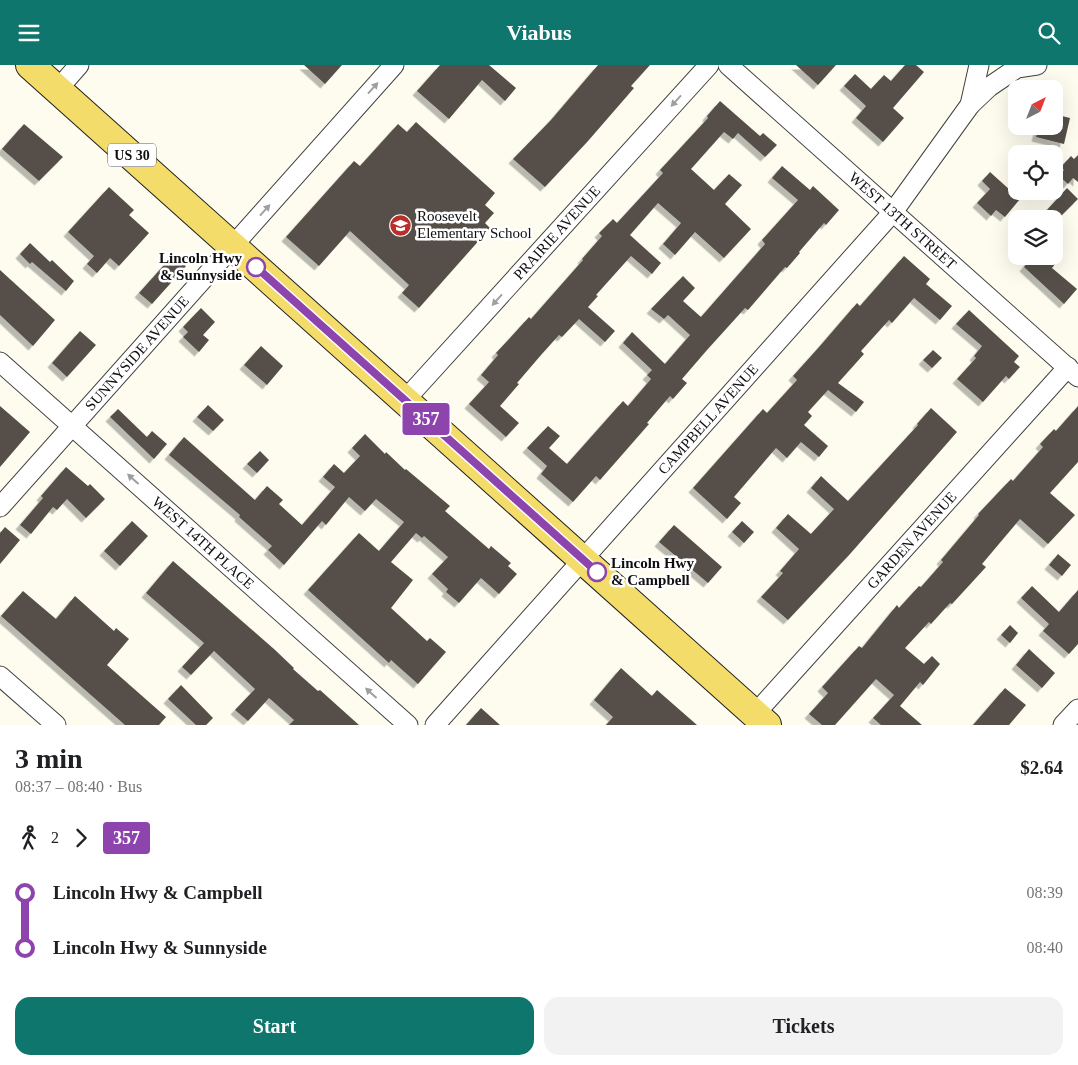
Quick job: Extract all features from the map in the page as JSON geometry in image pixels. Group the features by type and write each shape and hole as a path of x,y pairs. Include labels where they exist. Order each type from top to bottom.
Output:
{"main road":[{"name":"US 30","path":"30,65 761,719"}],"street":[{"path":"58,89 80,65"},
{"name":"SUNNYSIDE AVENUE","path":"0,507 394,65"},
{"name":"PRAIRIE AVENUE","path":"405,401 709,65"},
{"name":"WEST 13TH STREET","path":"728,65 1073,372"},
{"name":"CAMPBELL AVENUE","path":"970,105 979,65"},
{"name":"CAMPBELL AVENUE","path":"435,725 893,212 970,105 989,87 1017,68 1037,65"},
{"name":"WEST 14TH PLACE","path":"0,362 408,725"},
{"name":"GARDEN AVENUE","path":"761,719 1073,372"},
{"path":"0,676 56,725"},
{"path":"1063,725 1078,709"}],"building":[{"path":"304,65 342,65 325,84"},
{"path":"440,65 489,65 516,88 505,101 482,80 449,119 417,91"},
{"path":"598,65 650,65 631,86 634,88 545,187 513,159 551,120"},
{"path":"796,65 836,65 818,85"},
{"path":"905,65 916,65 924,72 893,108 904,118 883,142 856,118 866,106 844,86 855,74 871,89 884,75 891,81"},
{"path":"720,101 760,136 763,133 777,145 765,157 738,133 733,139 724,132 691,169 714,190 729,174 742,185 725,204 751,229 724,258 695,232 675,255 663,244 681,223 658,203 630,235 661,263 652,274 631,256 596,295 598,296 588,307 615,331 605,342 579,319 562,337 559,335 541,355 500,406 519,423 506,437 469,404 489,382 481,375 498,355 496,353 529,317 531,319 583,260 602,236 599,233 613,219 617,223 663,173 660,170 708,118 707,116"},
{"path":"1063,116 1070,118 1064,144 1036,137 1037,135 1063,135"},
{"path":"416,122 495,193 485,205 494,213 485,223 490,228 419,308 402,293 409,285 350,231 319,266 286,237 354,161 360,166 398,124 407,132"},
{"path":"24,124 63,157 39,181 2,149"},
{"path":"1078,155 1078,182 1073,178 1068,184 1063,180 1063,165 1071,156 1074,159"},
{"path":"782,166 810,190 813,186 839,210 826,225 824,223 787,268 785,267 748,310 745,308 707,350 682,379 687,383 673,399 670,396 647,423 649,424 600,480 596,476 573,502 541,474 547,466 527,448 548,426 560,436 549,448 567,464 623,401 628,406 651,379 647,375 652,370 623,343 632,332 665,364 690,335 668,315 664,319 651,309 683,276 695,288 683,301 701,317 765,244 762,240 798,200 772,178"},
{"path":"990,172 1008,188 1008,200 1019,200 1011,210 1008,210 1005,217 996,210 991,216 977,203 990,189 982,181"},
{"path":"109,187 134,210 129,215 149,233 119,266 110,258 97,273 87,264 94,256 68,232"},
{"path":"1067,188 1078,199 1063,214 1063,210 1047,210 1056,200 1063,200 1063,192"},
{"path":"30,243 50,262 52,260 74,281 66,291 32,262 30,264 20,254"},
{"path":"173,255 186,266 152,304 139,293"},
{"path":"904,256 930,279 926,284 952,306 940,320 914,298 892,323 889,320 861,351 864,354 838,383 864,402 856,412 828,390 808,412 812,416 804,425 828,446 819,457 801,442 787,458 776,448 734,497 741,503 727,519 693,488 763,409 767,413 797,380 793,376 857,303 860,306"},
{"path":"1026,265 1054,265 1052,268 1077,289 1064,304 1024,267"},
{"path":"0,270 55,320 33,346 0,315"},
{"path":"201,308 215,322 203,335 209,340 199,352 183,337 188,332 183,327"},
{"path":"969,310 1019,356 1014,362 1020,367 1009,379 1006,376 983,402 957,379 976,358 974,356 982,346 956,324"},
{"path":"80,331 96,345 67,377 52,363"},
{"path":"261,346 283,366 267,385 244,365"},
{"path":"933,350 942,358 932,368 923,360"},
{"path":"208,405 224,420 213,431 197,417"},
{"path":"0,406 30,432 0,467"},
{"path":"1078,406 1078,462 1050,493 1075,515 1048,544 1020,519 982,564 986,567 952,604 950,603 931,624 929,622 905,648 924,664 932,656 940,664 923,685 920,682 900,706 922,725 881,725 873,718 894,695 876,679 835,725 822,725 809,714 828,693 822,687 859,646 862,648 897,605 899,608 919,586 921,587 943,562 941,560 978,514 1011,479 1013,481 1043,447 1040,444 1054,429 1056,431"},
{"path":"931,408 957,432 850,554 788,620 761,597 783,573 780,571 799,549 776,528 788,514 811,534 834,509 811,488 821,476 848,501 918,425"},
{"path":"118,409 147,437 152,431 167,444 154,459 110,417"},
{"path":"365,434 385,454 386,452 405,470 450,506 445,511 489,549 491,546 511,563 508,566 517,574 499,594 481,578 459,603 446,592 448,589 432,574 448,557 424,536 422,538 416,533 391,562 413,580 391,608 427,641 430,638 446,652 418,684 391,660 389,663 308,590 359,533 379,551 404,522 376,499 365,511 349,497 326,525 322,521 284,565 268,550 272,546 239,517 240,515 169,455 184,437 255,500 267,486 283,500 279,504 302,525 335,487 323,477 334,464 344,473 360,456 352,448"},
{"path":"260,451 269,460 257,473 247,464"},
{"path":"66,467 88,486 90,484 105,499 86,518 67,499 57,510 53,507 31,534 20,525 43,498 41,496"},
{"path":"132,521 148,536 120,566 104,551"},
{"path":"742,521 754,532 744,543 732,532"},
{"path":"674,525 722,567 708,583 659,542"},
{"path":"5,527 20,540 0,564 0,533"},
{"path":"1058,554 1071,565 1062,576 1049,565"},
{"path":"173,561 274,649 293,669 359,725 289,725 294,720 269,698 248,721 235,710 255,689 214,651 191,675 182,667 204,643 146,593"},
{"path":"1032,586 1059,612 1078,590 1078,644 1069,654 1043,631 1049,624 1021,598"},
{"path":"23,591 56,619 75,596 114,631 116,628 129,639 107,665 166,717 159,725 125,725 1,616"},
{"path":"1010,625 1018,633 1010,643 1001,635"},
{"path":"1029,649 1055,673 1042,688 1016,665"},
{"path":"621,668 652,696 657,690 697,725 606,725 613,717 594,700"},
{"path":"181,685 213,718 206,725 196,725 168,699"},
{"path":"1005,688 1026,705 1009,725 973,725"},
{"path":"481,708 500,725 466,725"}],"bus line":[{"name":"357","path":"256,267 597,572"}],"place":[{"name":"Roosevelt Elementary School","path":"401,225"},
{"name":"Lincoln Hwy & Sunnyside","path":"256,267"},
{"name":"Lincoln Hwy & Campbell","path":"597,572"}]}
